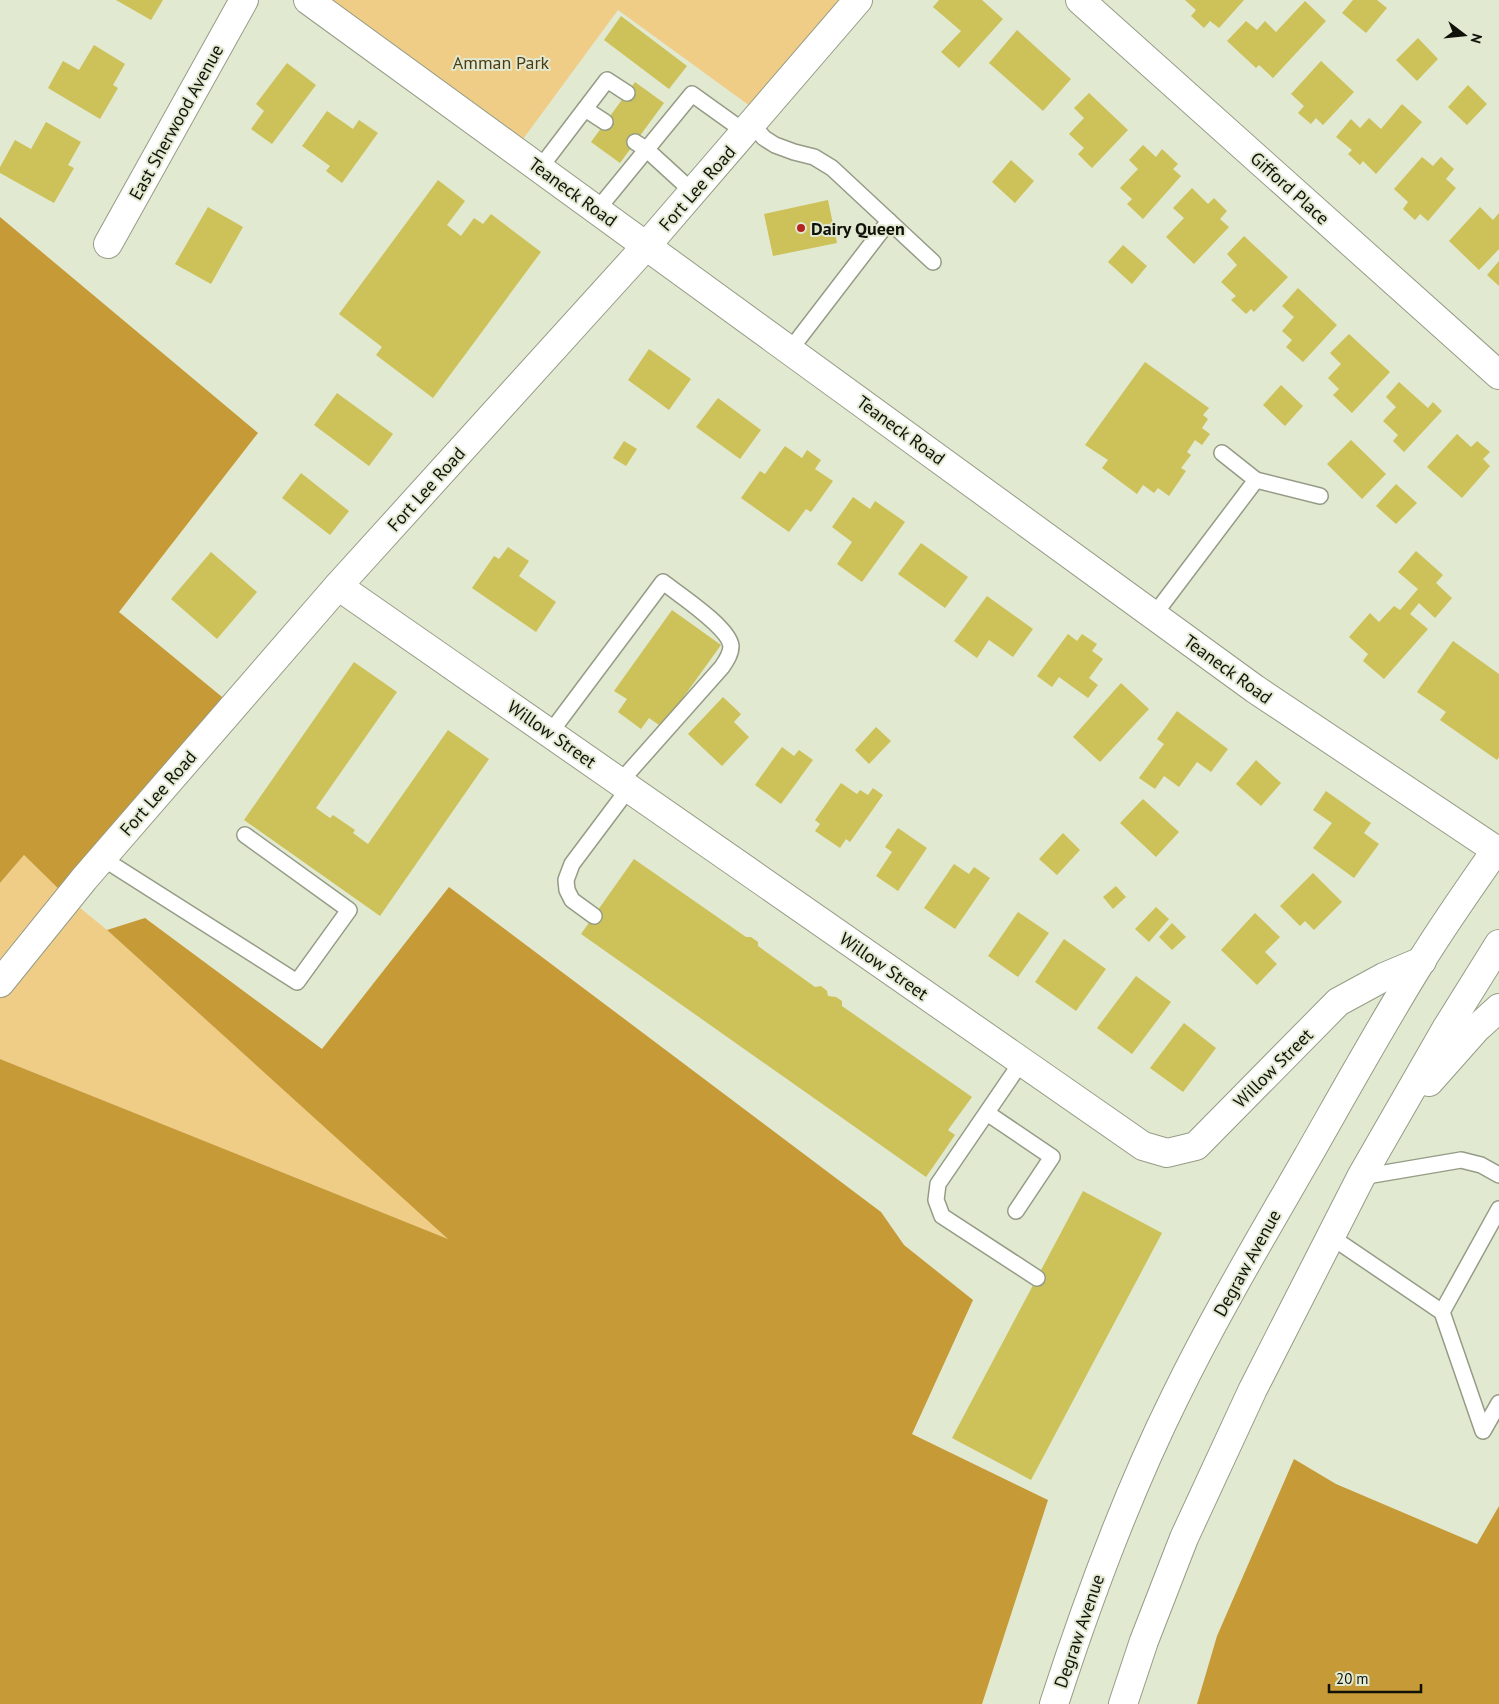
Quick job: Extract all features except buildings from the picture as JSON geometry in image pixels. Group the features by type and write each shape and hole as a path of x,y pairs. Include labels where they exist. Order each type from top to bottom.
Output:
{"street":[{"name":"East Sherwood Avenue","path":"108,244 244,0"},
{"name":"Teaneck Road","path":"308,0 1256,689 1497,851"},
{"name":"Fort Lee Road","path":"0,983 84,879 338,586 648,246 858,0"},
{"name":"Gifford Place","path":"1080,0 1499,375"},
{"name":"Willow Street","path":"338,586 1143,1146 1167,1153 1196,1146 1338,1002 1384,977 1422,961"},
{"name":"Degraw Avenue","path":"1054,1704 1088,1603 1150,1449 1224,1301 1422,961 1497,851"},
{"path":"1123,1704 1147,1632 1188,1529 1253,1389 1330,1236 1388,1128 1499,944"},
{"path":"1388,1128 1476,1029 1499,1008"}],"lane":[{"path":"540,168 607,80 627,93"},
{"path":"597,210 640,146 661,119 692,94 775,145 814,157 832,168 933,262"},
{"path":"585,109 605,122"},
{"path":"640,146 693,192"},
{"path":"790,350 889,221"},
{"path":"1222,452 1256,480 1320,496"},
{"path":"1154,615 1256,480"},
{"path":"550,733 663,582 717,624 729,639 731,648 722,667 624,785 572,864 566,880 568,893 572,900 594,916"},
{"path":"102,858 297,982 349,910 245,835"},
{"path":"1022,1061 938,1184 936,1200 942,1216 1037,1278"},
{"path":"987,1113 1052,1158 1016,1211"},
{"path":"1361,1177 1461,1160 1481,1165 1499,1174"},
{"path":"1442,1312 1499,1209"},
{"path":"1330,1236 1442,1312 1483,1431 1499,1403"}],"green space":[{"name":"Amman Park","path":"308,0 858,0 761,114 618,10 515,150"},
{"path":"24,855 68,898 107,930 450,1240 0,1059 0,883"}],"shaded area":[{"path":"0,217 258,433 119,612 233,706 68,898 24,855 0,883"},
{"path":"449,887 881,1212 904,1245 973,1300 912,1434 1048,1500 982,1704 0,1704 0,1059 448,1239 107,930 145,918 322,1049"},
{"path":"1294,1459 1336,1484 1477,1544 1499,1506 1499,1704 1197,1704 1217,1636"}],"place":[{"name":"Dairy Queen","path":"801,228"}]}
